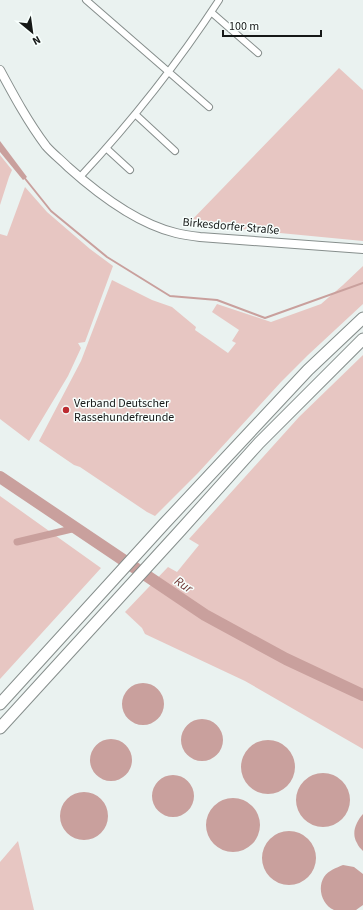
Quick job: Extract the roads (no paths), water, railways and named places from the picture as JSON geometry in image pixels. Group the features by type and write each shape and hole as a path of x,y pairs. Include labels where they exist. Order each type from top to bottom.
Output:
{"highway":[{"path":"0,704 164,524 308,370 363,318"},
{"path":"0,728 259,443 363,339"}],"main road":[{"name":"Birkesdorfer Straße","path":"0,70 26,117 47,147 80,178 120,208 147,222 176,233 200,237 363,250"}],"street":[{"path":"86,0 210,107"},
{"path":"80,178 135,114 169,71 219,0"},
{"path":"211,12 258,54"},
{"path":"135,114 175,151"},
{"path":"106,148 130,170"}],"waterway":[{"path":"23,176 51,211 107,257 170,296 217,300 265,318 363,283"},
{"name":"Rur","path":"0,477 205,615 286,659 363,695"},
{"path":"17,542 76,528"}],"place":[{"name":"Verband Deutscher Rassehundefreunde","path":"66,410"}]}
